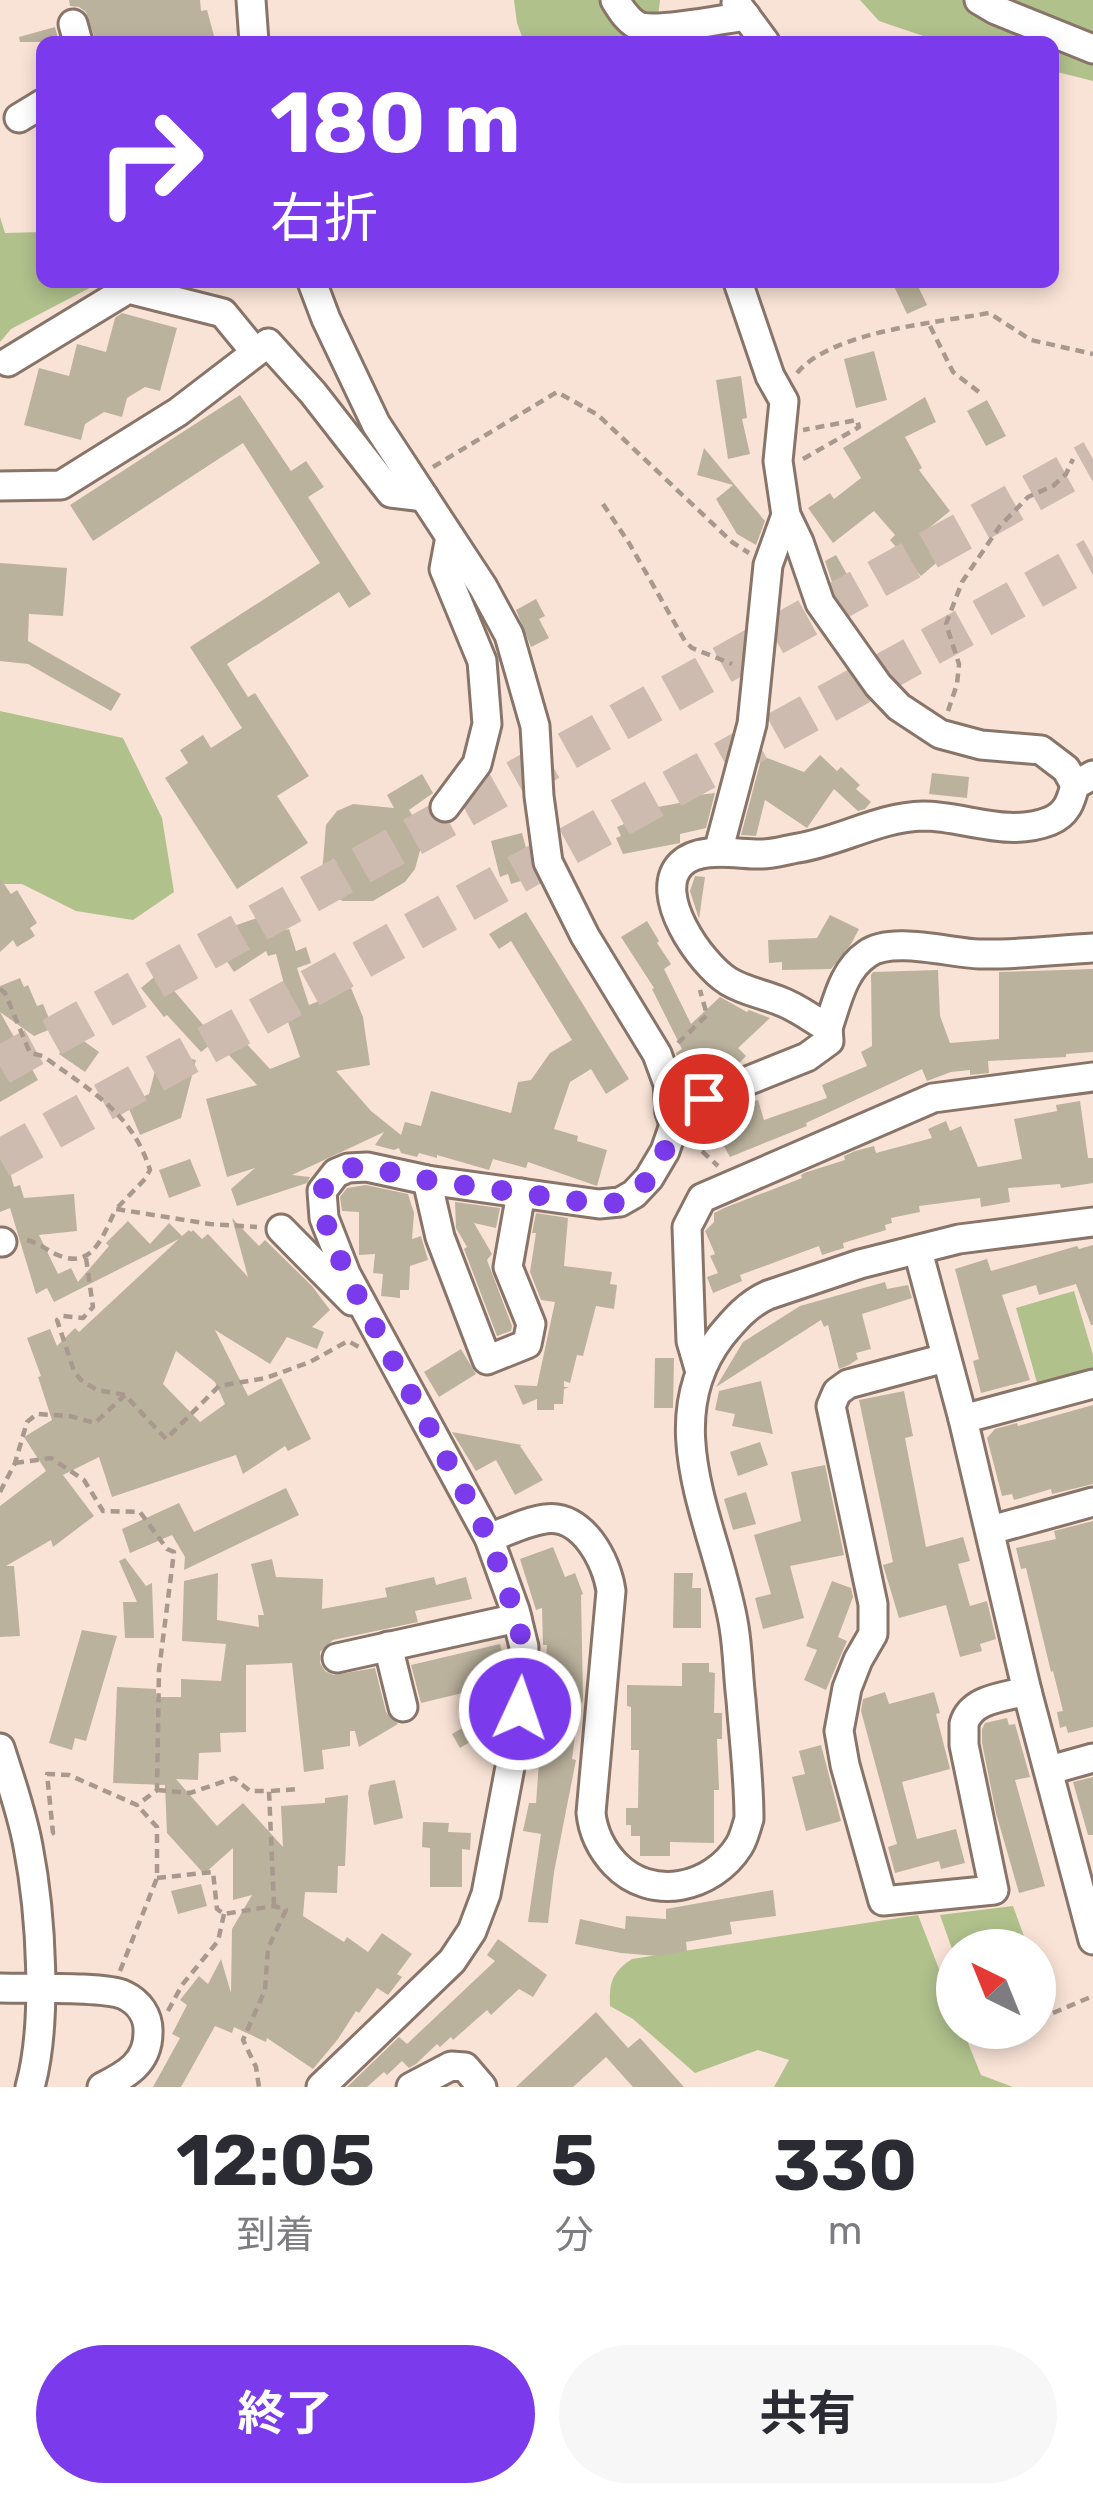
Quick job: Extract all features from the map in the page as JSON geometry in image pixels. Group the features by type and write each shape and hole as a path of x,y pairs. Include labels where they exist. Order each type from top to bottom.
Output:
{"street":[{"path":"251,0 254,36"},
{"path":"615,0 629,20 642,27 676,26 740,8 761,36"},
{"path":"979,0 1093,50"},
{"path":"314,288 376,424 509,634 535,726 548,862 585,936 657,1054 668,1084 672,1118 665,1151 649,1178 620,1202 599,1204 367,1167 348,1168 325,1185 324,1218 346,1274 489,1538 524,1648 520,1709 486,1894 472,1931 452,1961 321,2087"},
{"path":"740,288 770,376 784,400 778,472 786,514 820,603 846,641 878,685 914,719 940,734 981,746 1042,750 1084,780 1064,812 1034,824 1014,827 928,816 904,818 820,845 766,854 718,853 682,863 672,894 690,940 708,962 729,981 785,1002 828,1028"},
{"path":"8,362 128,289 223,314 255,352"},
{"path":"0,486 61,485 178,412 268,343 391,493 418,488"},
{"path":"718,853 752,724 768,565 786,514"},
{"path":"446,807 477,764 487,724 482,661 444,569 451,537"},
{"path":"672,1118 807,1057 829,1041 828,1028 851,969 878,948 980,954 1093,948"},
{"path":"700,1372 691,1341 687,1227 702,1198 934,1098 1093,1077"},
{"path":"427,1180 440,1237 488,1360 527,1344 531,1324 508,1267 520,1193"},
{"path":"489,1538 548,1517 575,1525 608,1574 611,1592 591,1813 602,1848 623,1873 653,1887 689,1884 717,1870 741,1844 749,1819 749,1792 734,1626 691,1464 688,1428 700,1372 727,1328 754,1301 860,1264 959,1239 1093,1222"},
{"path":"281,1229 368,1317"},
{"path":"918,1251 991,1530 1027,1691 1086,1884 1093,1940"},
{"path":"945,1358 848,1384 837,1392 831,1406 873,1604 873,1634 847,1688 839,1731 883,1900 994,1890 964,1745 964,1724 984,1702 1027,1691"},
{"path":"963,1418 1093,1384"},
{"path":"991,1530 1093,1502"},
{"path":"337,1658 517,1618"},
{"path":"388,1646 404,1707"},
{"path":"0,1748 28,1846 38,1935 38,2059 30,2087"},
{"path":"1050,1770 1093,1758"},
{"path":"0,1988 120,1993 142,2009 148,2022 143,2056 126,2075 102,2087"},
{"path":"411,2087 451,2066 465,2067 482,2087"}],"path":[{"path":"784,400 788,386 810,359 869,335 989,313 1031,340 1093,354"},
{"path":"929,324 953,372 979,392"},
{"path":"418,488 557,392 598,415 732,542 768,565"},
{"path":"857,420 859,427 800,460 779,439 857,420"},
{"path":"940,734 958,684 959,664 946,624 962,582 1000,526 1028,497 1066,474 1072,459"},
{"path":"603,504 685,641 741,668"},
{"path":"657,1054 672,1048 706,1016 697,980 708,962"},
{"path":"0,989 30,1054 44,1055 115,1108 127,1121 150,1170 116,1209 86,1258 64,1258 33,1240 1,1242"},
{"path":"672,1118 737,1184"},
{"path":"116,1209 209,1224 281,1229"},
{"path":"86,1258 93,1307 83,1318 58,1320 74,1371 97,1390 125,1395 166,1439 219,1386 266,1378 348,1341 395,1368"},
{"path":"0,1492 27,1423 37,1414 95,1423 125,1395"},
{"path":"15,1463 51,1458 84,1480 103,1511 140,1512 174,1552 159,1670 157,1790"},
{"path":"28,1846 53,1833 47,1774 70,1775 137,1805 157,1828 157,1878 119,1972 131,1982"},
{"path":"137,1805 157,1790 190,1793 234,1778 250,1791 298,1789"},
{"path":"266,1791 274,1906"},
{"path":"157,1878 213,1872 217,1909 224,1914 274,1906 286,1910 268,1948 265,1990 244,2040 259,2087"},
{"path":"164,2019 182,1985 218,1941 224,1914"},
{"path":"1056,2012 1093,1996"}],"green space":[{"path":"514,0 660,0 656,36 522,36"},
{"path":"860,0 1093,0 1093,81 1059,72 1059,36 923,36 879,21"},
{"path":"0,217 5,233 36,232 36,288 90,288 11,329 0,342"},
{"path":"0,711 123,738 162,818 174,892 133,920 76,911 22,884 0,884"},
{"path":"1074,1291 1093,1355 1093,1371 1038,1386 1016,1308"},
{"path":"1013,1906 1021,1929 945,1929 940,1915"},
{"path":"918,1915 936,1961 936,2049 970,2049 981,2075 1013,2087 774,2087 789,2060 758,2050 695,2073 633,2019 610,2006 613,1979 632,1959"}],"building":[{"path":"69,0 200,0 214,36 94,36 86,12 70,6"},
{"path":"55,27 57,36 36,36 36,42 20,42 19,37"},
{"path":"895,288 919,288 927,305 907,314"},
{"path":"122,313 177,328 160,391 145,387 127,398 122,417 104,412 85,424 81,440 24,425 39,368 69,376 77,344 106,352 115,318"},
{"path":"874,351 887,400 856,408 844,359"},
{"path":"741,376 747,418 742,419 750,454 728,459 716,380"},
{"path":"240,395 291,471 306,461 324,487 308,497 371,594 349,608 339,592 227,664 248,697 255,693 309,776 277,796 308,843 237,889 165,778 188,763 180,750 203,735 211,748 242,728 190,647 320,563 243,443 93,541 70,505"},
{"path":"925,397 936,422 905,437 919,470 950,511 929,528 949,552 921,576 890,540 895,535 874,511 833,543 808,508 830,493 834,499 861,478 843,448"},
{"path":"987,400 1006,436 986,446 967,411"},
{"path":"704,448 765,521 756,545 737,534 716,499 733,485 697,475"},
{"path":"836,555 848,576 833,585 825,561"},
{"path":"0,563 67,568 63,616 29,614 28,641 121,694 111,711 28,664 0,661"},
{"path":"536,599 549,638 531,647 516,610"},
{"path":"820,755 860,785 856,789 871,802 865,809 858,811 834,789 807,828 765,800 756,836 741,835 762,756 804,772"},
{"path":"932,773 969,777 967,798 929,794"},
{"path":"422,774 433,793 409,810 418,824 421,847 415,869 405,882 373,901 343,901 327,893 321,886 326,825 337,811 353,804 394,808 387,795"},
{"path":"715,793 706,828 680,834 680,843 623,854 617,827 648,814 647,809"},
{"path":"522,833 534,877 511,884 508,874 500,877 491,841"},
{"path":"695,876 705,877 699,919 690,891"},
{"path":"0,878 11,894 17,890 37,923 30,928 35,936 17,947 13,940 0,952"},
{"path":"526,912 629,1079 606,1094 591,1069 570,1082 554,1129 607,1150 597,1186 528,1162 526,1168 493,1159 489,1170 437,1155 401,1153 399,1148 375,1145 384,1132 292,1175 310,1177 307,1183 237,1206 231,1189 255,1168 227,1177 206,1099 257,1085 227,1053 242,1039 270,1069 300,1057 285,1013 291,1010 276,954 268,956 266,951 234,972 209,934 231,921 234,926 278,915 296,951 306,947 311,963 297,968 309,1005 351,988 363,1017 370,1065 336,1071 371,1111 401,1135 405,1122 421,1126 431,1091 511,1113 518,1082 531,1080 550,1053 572,1040 511,941 499,949 489,934"},
{"path":"830,915 859,929 831,969 782,970 782,962 769,963 768,940 817,938"},
{"path":"647,921 671,964 664,969 691,1024 720,997 770,1018 738,1048 746,1056 735,1067 687,1086 676,1053 682,1049 654,988 621,937"},
{"path":"1093,969 1093,1052 988,1061 989,1073 951,1072 927,1081 922,1069 807,1126 730,1157 721,1141 711,1144 703,1119 758,1100 764,1120 827,1098 822,1085 867,1066 861,1052 872,1046 873,972 938,970 940,1016 950,1043 999,1039 999,972"},
{"path":"159,973 216,1040 201,1052 141,988"},
{"path":"20,978 37,1006 43,1004 53,1028 34,1036 0,1012 0,986"},
{"path":"0,1012 38,1080 0,1102"},
{"path":"74,1034 99,1052 85,1072 59,1054"},
{"path":"160,1052 196,1060 181,1118 140,1135 127,1104 149,1094"},
{"path":"1080,1101 1088,1158 1093,1158 1093,1183 1008,1188 1010,1202 981,1207 980,1198 919,1206 920,1212 891,1218 886,1230 843,1243 844,1248 822,1255 819,1246 740,1275 742,1281 713,1293 707,1277 718,1273 705,1231 714,1222 714,1213 845,1160 844,1156 855,1151 874,1146 876,1153 932,1138 928,1129 946,1121 950,1131 961,1126 978,1167 1022,1159 1014,1119"},
{"path":"6,1157 14,1187 20,1185 24,1198 74,1194 77,1231 39,1235 58,1274 71,1268 78,1282 128,1221 150,1244 169,1223 182,1236 189,1230 202,1239 208,1234 248,1277 232,1218 259,1246 265,1240 330,1310 312,1327 324,1332 317,1349 287,1337 270,1364 215,1330 248,1396 281,1378 311,1439 288,1451 285,1446 243,1474 236,1455 112,1497 99,1457 63,1475 94,1516 53,1547 51,1540 6,1566 14,1566 20,1636 0,1637 0,1506 46,1471 24,1437 52,1420 27,1338 50,1329 57,1346 75,1328 79,1332 179,1239 54,1302 47,1288 36,1294 10,1208 0,1212 0,1158","holes":["176,1351 215,1382 225,1404 200,1422 163,1384"]},
{"path":"190,1159 201,1186 169,1198 159,1170"},
{"path":"366,1185 408,1194 414,1213 412,1239 421,1236 428,1260 410,1266 409,1290 400,1290 400,1298 381,1296 383,1274 373,1273 375,1254 359,1255 359,1212 342,1211 340,1197 347,1188"},
{"path":"455,1202 500,1208 496,1228 474,1223 492,1254 487,1260 511,1331 497,1336 456,1228"},
{"path":"536,1213 568,1218 564,1266 612,1272 610,1284 617,1285 614,1309 596,1306 583,1356 577,1355 570,1383 564,1381 564,1387 569,1387 564,1389 563,1404 554,1404 554,1410 537,1410 537,1399 523,1405 514,1385 537,1386 555,1302 541,1300 530,1272"},
{"path":"1093,1245 1093,1325 1076,1284 1039,1295 1036,1285 1002,1295 1030,1380 981,1393 973,1361 979,1359 955,1269 987,1259 991,1271"},
{"path":"885,1282 887,1289 908,1285 912,1298 862,1314 871,1349 856,1353 858,1359 849,1365 839,1369 828,1325 824,1327 821,1320 716,1387 743,1342 800,1306"},
{"path":"461,1349 476,1374 439,1397 424,1372"},
{"path":"655,1358 674,1358 673,1408 654,1408"},
{"path":"761,1381 773,1434 732,1426 735,1414 715,1410 719,1391"},
{"path":"904,1391 913,1436 905,1438 926,1547 963,1537 970,1561 958,1564 970,1606 987,1601 996,1639 980,1644 982,1651 960,1657 946,1605 899,1618 883,1565 893,1562 859,1400"},
{"path":"1093,1405 1093,1484 1014,1500 1012,1494 1002,1496 987,1438 995,1429"},
{"path":"452,1432 522,1445 543,1480 515,1495 496,1460 476,1471"},
{"path":"760,1442 768,1465 738,1476 730,1452"},
{"path":"825,1465 844,1555 790,1566 804,1618 763,1629 755,1598 771,1594 754,1535 801,1521 791,1472"},
{"path":"286,1488 299,1515 184,1570 185,1557 172,1535 130,1553 122,1529 179,1503 194,1532"},
{"path":"746,1492 756,1524 733,1530 724,1499"},
{"path":"1093,1521 1093,1727 1068,1733 1066,1726 1060,1728 1057,1712 1063,1711 1026,1568 1021,1569 1016,1548 1056,1539 1054,1531"},
{"path":"553,1547 565,1577 575,1573 583,1594 583,1699 548,1923 528,1922 541,1834 523,1831 529,1803 536,1803 545,1679 562,1669 545,1673 542,1608 536,1610 520,1559"},
{"path":"125,1558 146,1586 152,1583 154,1638 125,1638 123,1602 137,1602 119,1561"},
{"path":"272,1559 276,1577 323,1579 322,1609 387,1597 385,1588 434,1577 436,1585 466,1577 472,1599 415,1611 418,1622 333,1640 320,1652 320,1663 333,1675 375,1668 386,1712 398,1724 359,1747 355,1731 350,1731 350,1746 322,1750 324,1769 304,1772 292,1663 246,1665 246,1732 220,1733 221,1752 199,1753 198,1780 176,1779 217,1826 243,1803 283,1847 281,1806 325,1803 325,1798 348,1795 345,1866 338,1866 337,1893 305,1892 303,1916 368,1952 382,1933 412,1954 388,1995 377,1988 313,2069 267,2038 266,2042 234,2027 232,2033 215,2026 181,2087 153,2087 180,2038 172,2034 187,2005 180,2000 199,1976 208,1984 221,1959 231,1993 232,1929 252,1895 233,1900 233,1848 204,1874 167,1833 165,1785 113,1783 117,1687 156,1689 156,1697 181,1697 181,1679 221,1681 226,1644 182,1641 184,1581 218,1573 217,1620 259,1627 258,1615 264,1615 251,1564"},
{"path":"674,1573 693,1573 692,1588 701,1588 701,1628 673,1628"},
{"path":"832,1581 851,1588 853,1597 838,1637 847,1641 826,1690 804,1680 817,1650 806,1646"},
{"path":"82,1630 117,1636 86,1741 75,1738 72,1750 49,1743"},
{"path":"500,1644 504,1683 421,1703 411,1665"},
{"path":"682,1663 709,1663 709,1672 715,1673 714,1713 722,1713 722,1739 717,1739 714,1843 670,1842 670,1856 640,1856 640,1836 631,1836 631,1825 626,1825 626,1808 638,1808 639,1750 631,1750 627,1685 682,1686"},
{"path":"885,1692 889,1704 934,1692 950,1769 902,1782 917,1839 956,1829 965,1863 941,1869 939,1861 895,1873 888,1847 897,1844 861,1711 863,1699"},
{"path":"490,1712 498,1725 460,1748 452,1734"},
{"path":"1007,1718 1009,1725 1015,1724 1030,1777 1015,1780 1045,1886 1019,1893 982,1743 985,1723"},
{"path":"821,1745 841,1821 806,1831 792,1777 805,1774 799,1751"},
{"path":"1093,1777 1093,1835 1088,1835 1073,1782"},
{"path":"395,1780 403,1818 374,1825 370,1785"},
{"path":"423,1822 449,1823 448,1832 471,1833 470,1850 462,1849 462,1887 430,1887 430,1848 422,1847"},
{"path":"201,1884 207,1906 178,1914 171,1891"},
{"path":"773,1890 776,1916 730,1922 732,1934 686,1942 687,1951 658,1956 575,1944 580,1919 625,1929 626,1916 666,1919 666,1909"},
{"path":"498,1939 547,1975 533,1997 519,1989 491,2015 487,2010 453,2040 440,2047 437,2044 409,2068 402,2061 367,2087 347,2087 399,2037 407,2044 495,1961 487,1955"},
{"path":"596,2012 628,2048 640,2038 684,2087 633,2087 606,2057 573,2087 516,2087"}],"tunnel":[{"path":"0,1066 1093,459"},
{"path":"0,1159 1093,557"}],"route":[{"path":"520,1709 524,1648 489,1538 346,1274 324,1218 322,1191 337,1173 367,1167 599,1204 620,1202 649,1178 665,1151 674,1125 670,1112 704,1099"}]}
